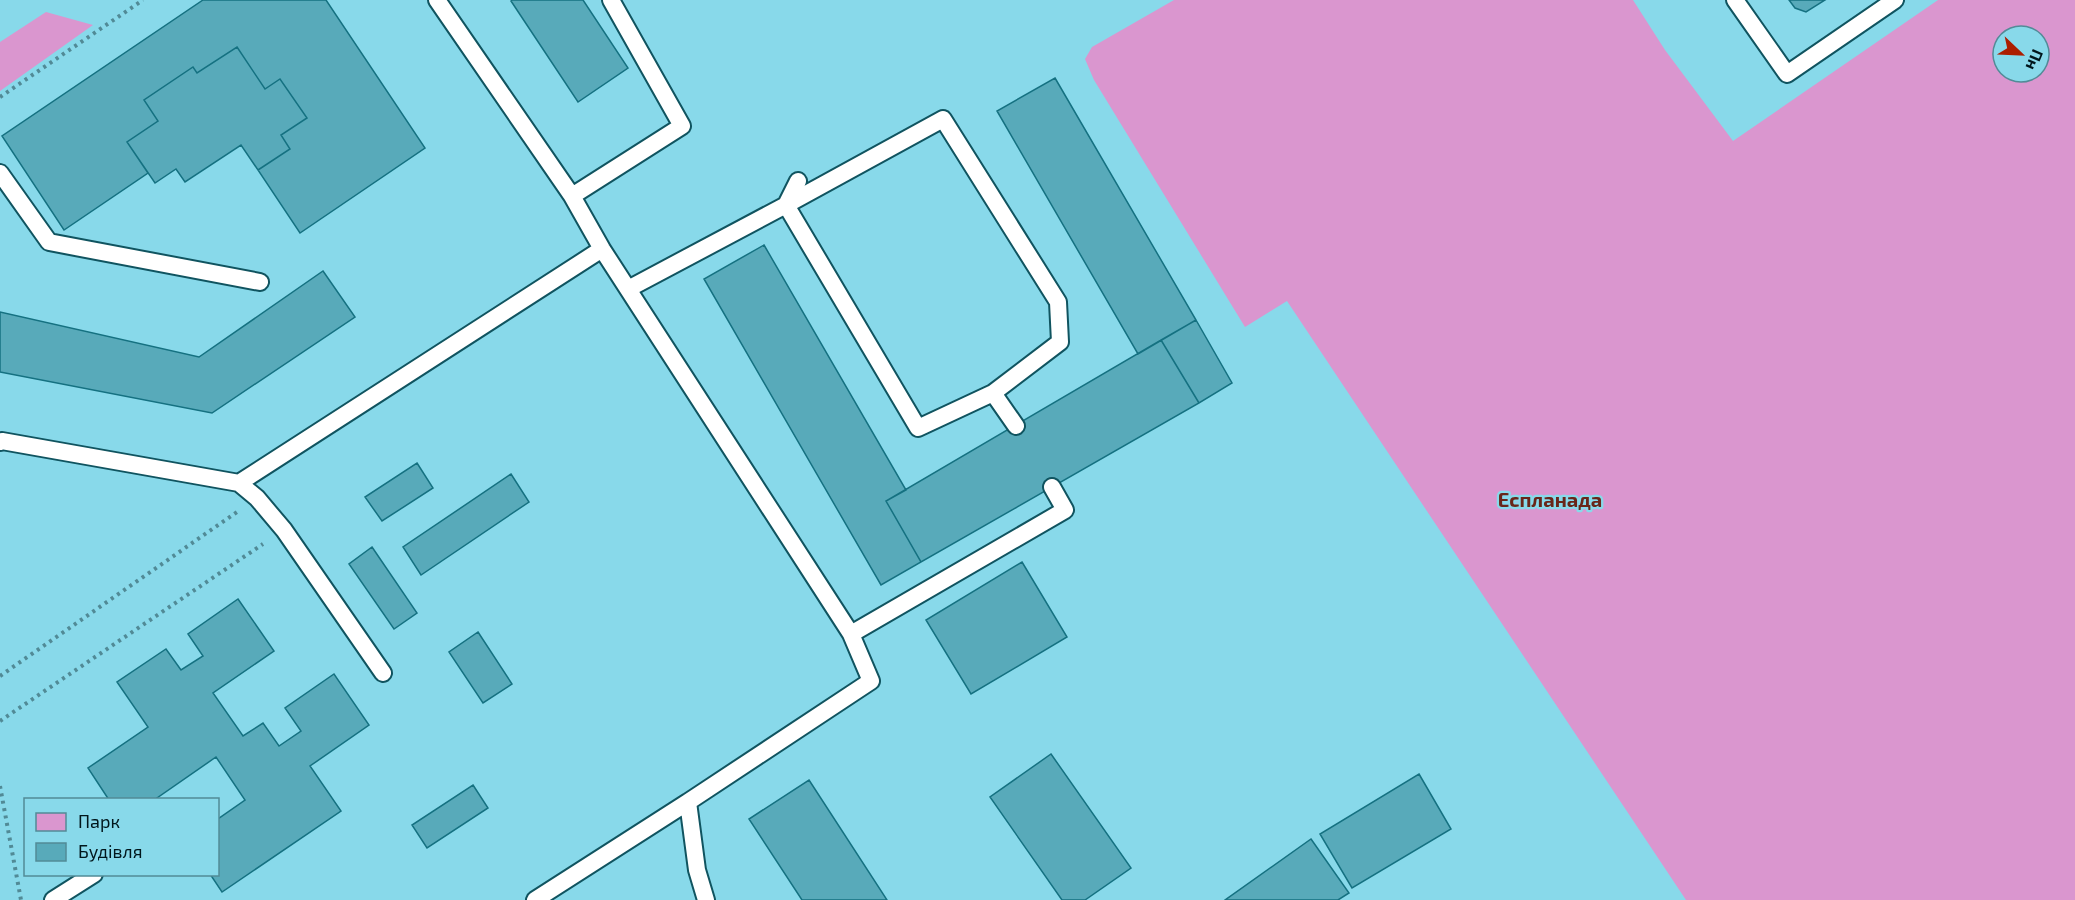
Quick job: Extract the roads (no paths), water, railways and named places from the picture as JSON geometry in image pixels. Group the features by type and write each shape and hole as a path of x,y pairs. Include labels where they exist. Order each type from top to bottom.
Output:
{"lane":[{"path":"437,0 572,196 602,249 851,634 871,681 535,900"},
{"path":"572,196 682,126 611,0"},
{"path":"1735,0 1787,74 1895,0"},
{"path":"786,205 918,428 993,393 1060,342 1058,302 943,119 924,113"},
{"path":"628,289 943,119"},
{"path":"0,173 49,242 260,282"},
{"path":"786,205 798,181"},
{"path":"239,483 602,249"},
{"path":"993,393 1016,426"},
{"path":"0,442 239,483 257,498 284,531 383,673"},
{"path":"851,634 1065,510 1052,487"},
{"path":"688,802 697,870 706,900"},
{"path":"53,900 91,876"}],"district":[{"name":"Еспланада","path":"1550,499"}]}
